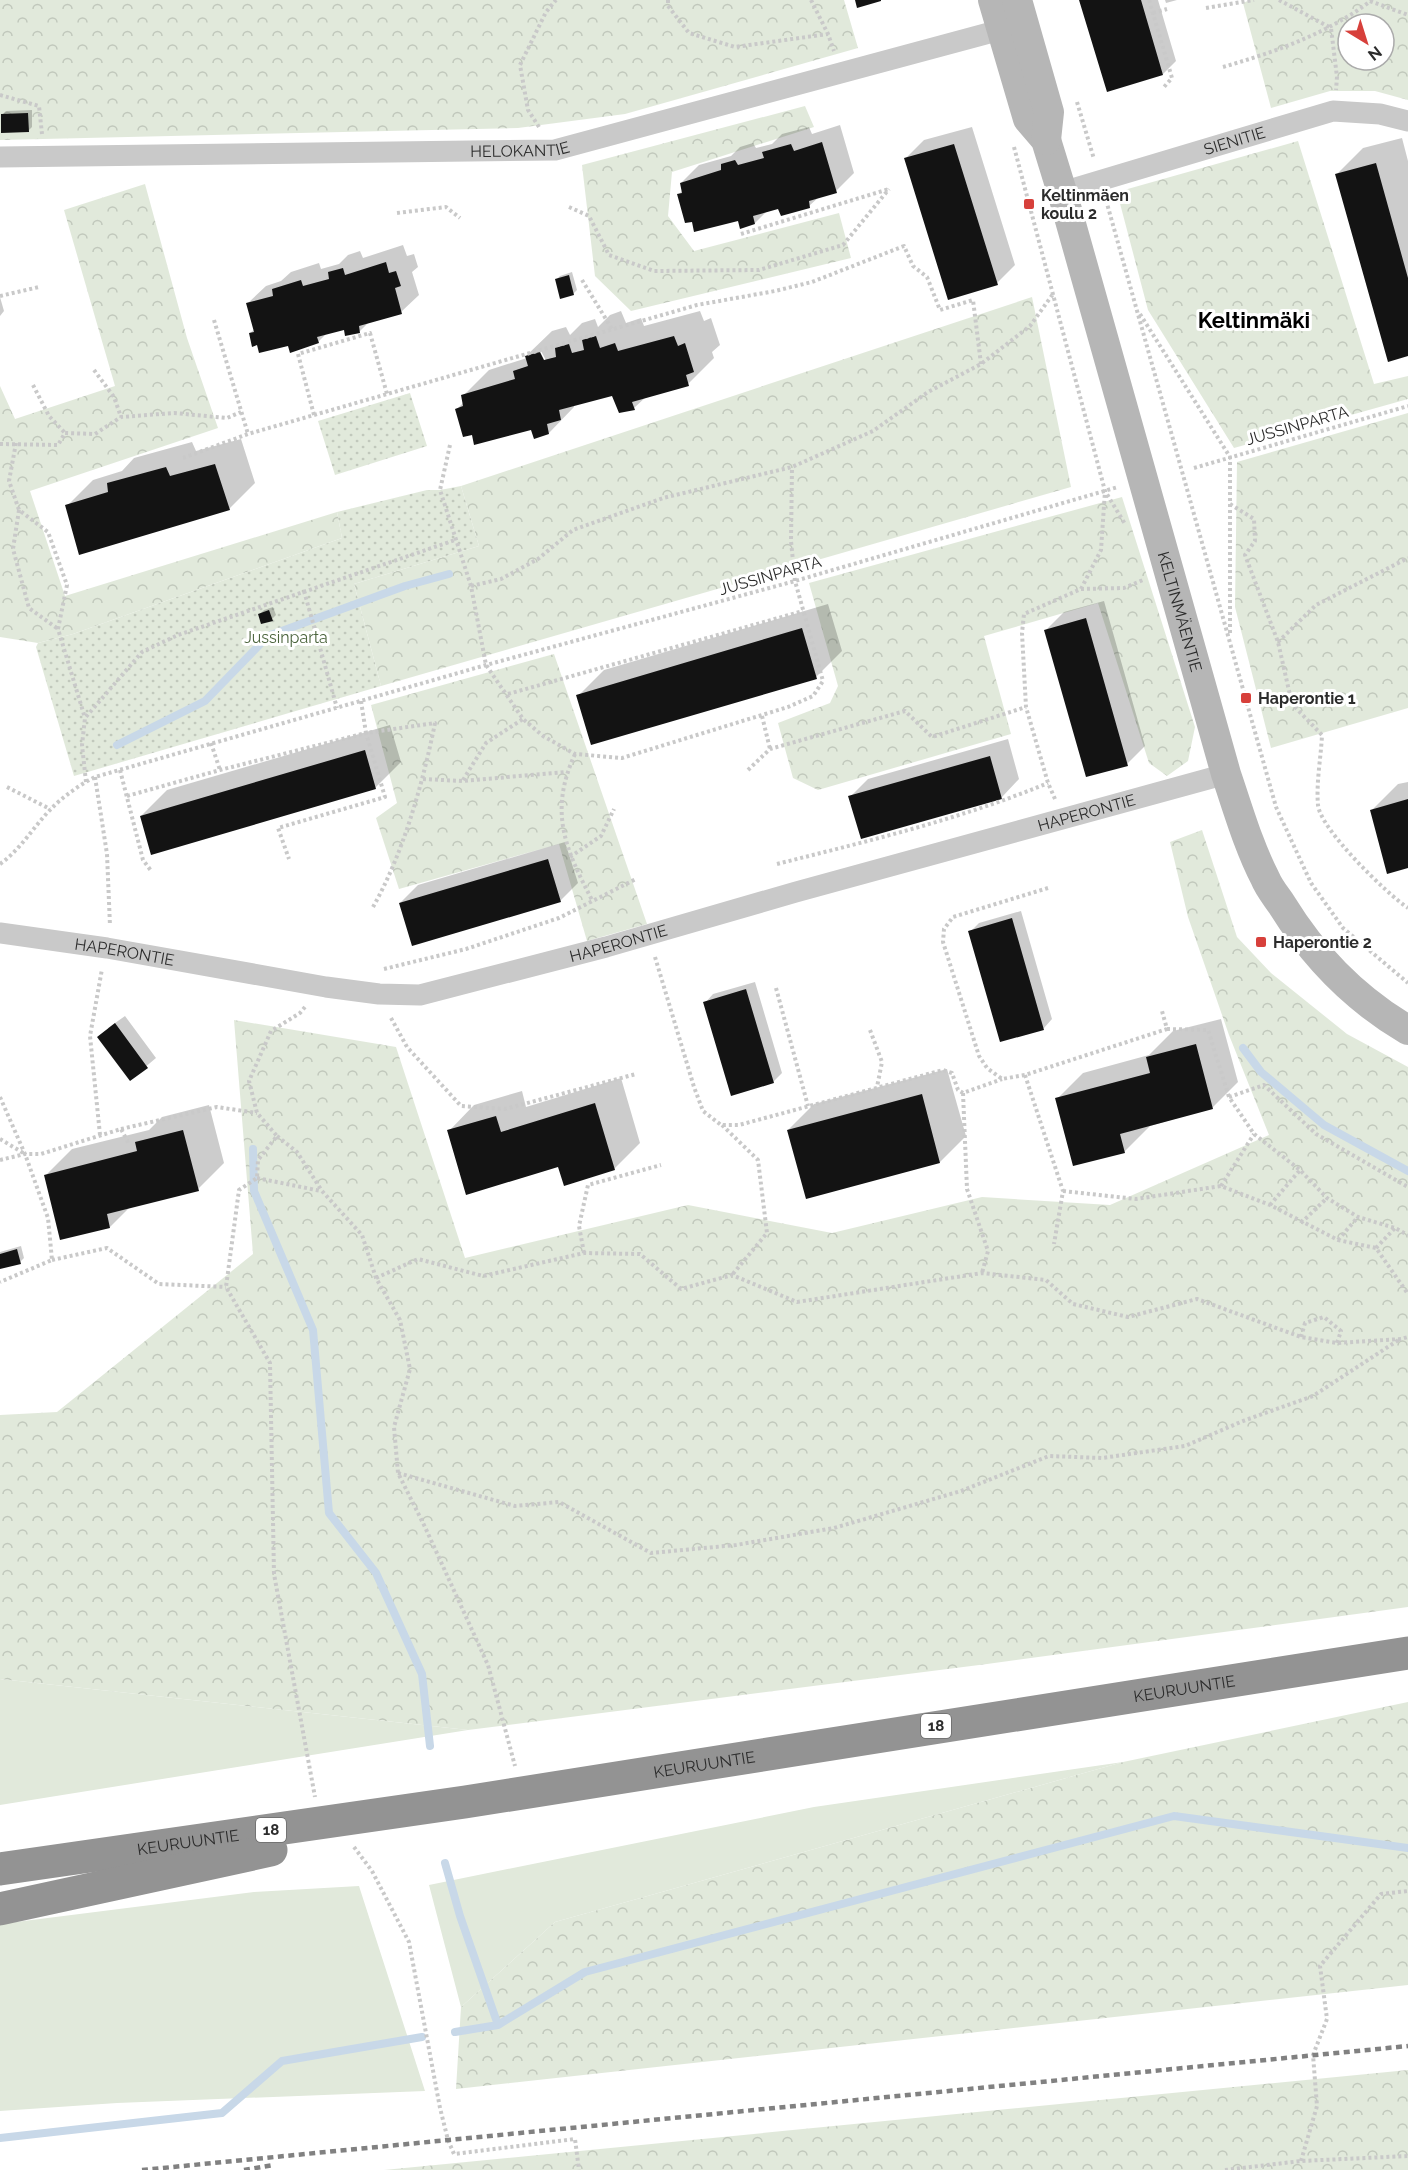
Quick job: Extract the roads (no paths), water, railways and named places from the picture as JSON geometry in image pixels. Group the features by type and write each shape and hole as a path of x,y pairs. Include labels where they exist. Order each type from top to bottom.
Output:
{"highway":[{"name":"KEURUUNTIE","path":"0,1869 331,1828 522,1792 1408,1653"},
{"path":"0,1909 331,1828"},
{"path":"0,1862 78,1858"}],"main road":[{"name":"KELTINMÄENTIE","path":"993,0 1014,18 1050,112 1046,140 1240,818 1265,879 1300,933 1327,966 1359,996 1408,1030"}],"street":[{"name":"HELOKANTIE","path":"0,157 555,150 841,72 1014,18"},
{"name":"SIENITIE","path":"1062,192 1333,111 1380,114 1408,121"},
{"name":"HAPERONTIE","path":"0,933 107,948 326,987 379,994 420,995 606,947 796,892 1226,774"}],"waterway":[{"path":"117,745 205,701 268,636 405,586 449,574"},
{"path":"1243,1048 1261,1072 1324,1125 1408,1171"},
{"path":"253,1149 254,1191 313,1330 329,1513 376,1573 422,1674 430,1746"},
{"path":"455,2032 498,2025 585,1972 1174,1816 1408,1848"},
{"path":"445,1863 460,1916 498,2025"},
{"path":"0,2138 222,2113 282,2061 422,2037"}],"railway":[{"path":"142,2170 1408,2046"},
{"path":"244,2170 273,2165"}],"place":[{"name":"Keltinmäen koulu 2","path":"1029,204"},
{"name":"Haperontie 1","path":"1246,698"},
{"name":"Haperontie 2","path":"1261,942"}],"district":[{"name":"Keltinmäki","path":"1254,320"}],"park label":[{"name":"Jussinparta","path":"286,637"}]}
